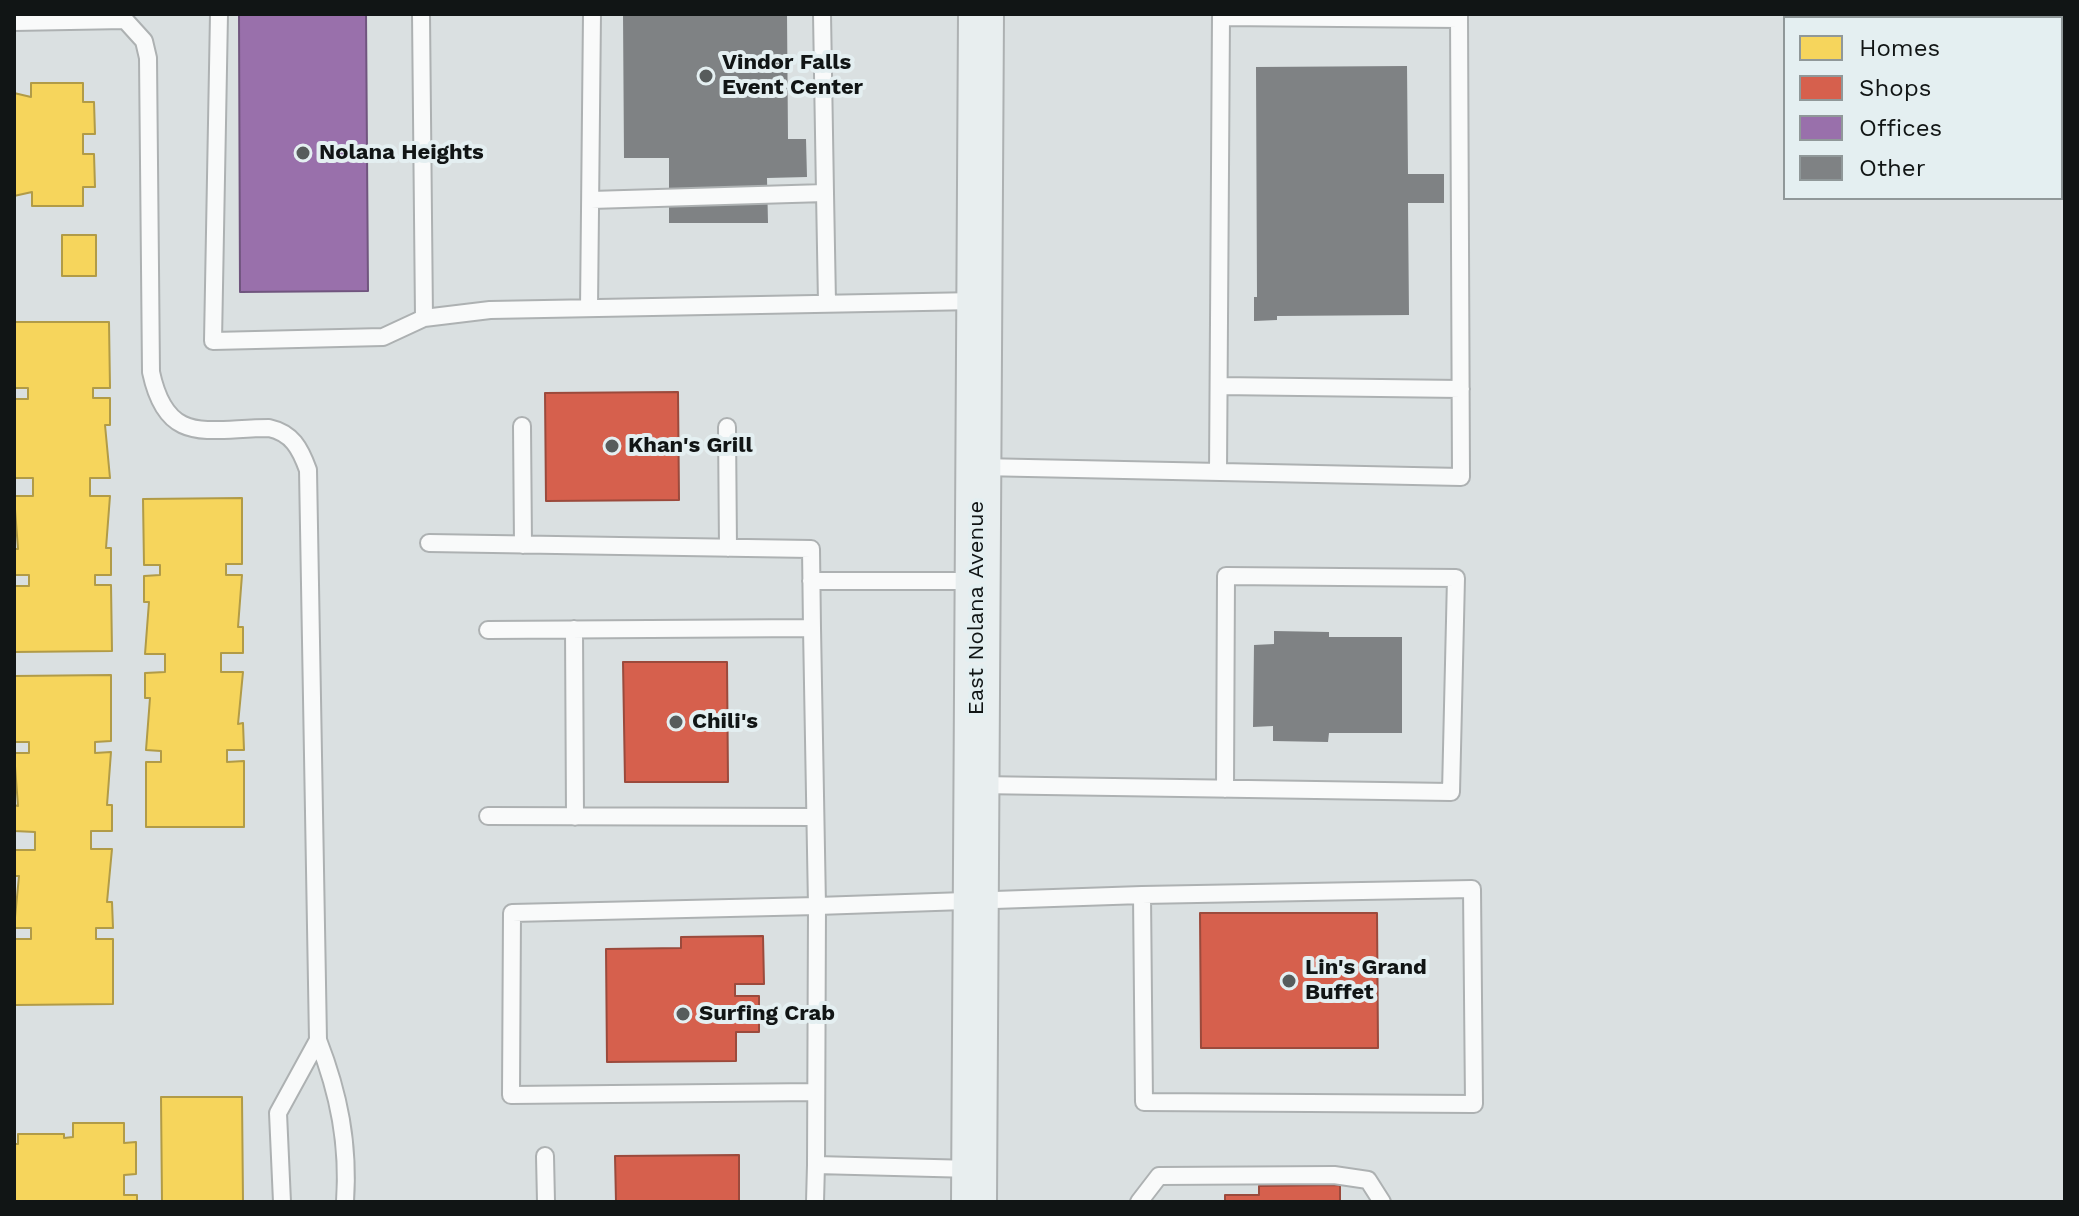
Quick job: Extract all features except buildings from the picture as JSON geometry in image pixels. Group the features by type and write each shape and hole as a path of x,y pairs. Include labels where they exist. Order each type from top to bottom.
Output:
{"main road":[{"name":"East Nolana Avenue","path":"974,1185 981,14"}],"lane":[{"path":"219,14 213,341 383,337 424,318 490,310 979,301"},
{"path":"421,14 424,318"},
{"path":"589,308 592,14"},
{"path":"822,14 827,303"},
{"path":"978,467 1218,472 1461,477 1459,16 1221,17 1218,472"},
{"path":"14,22 125,20 144,41 148,58 151,372 156,398 168,417 185,428 269,428 283,431 300,448 308,470 318,1040 338,1091 345,1144 345,1202"},
{"path":"591,200 825,193"},
{"path":"1219,386 1461,389"},
{"path":"522,426 523,545"},
{"path":"727,427 728,548"},
{"path":"429,543 811,549 817,906 815,1202"},
{"path":"976,785 1225,789 1451,792 1456,578 1226,576 1225,789"},
{"path":"811,581 977,581"},
{"path":"488,630 812,628"},
{"path":"574,629 575,817"},
{"path":"488,816 815,817"},
{"path":"816,1092 511,1095 512,913 1142,895 1472,889 1474,1104 1144,1102 1142,895"},
{"path":"282,1202 278,1113 318,1040"},
{"path":"545,1156 546,1202"},
{"path":"816,1165 974,1185"},
{"path":"1139,1202 1159,1176 1334,1175 1368,1180 1382,1202"}],"place":[{"name":"Vindor Falls Event Center","path":"706,76"},
{"name":"Nolana Heights","path":"303,153"},
{"name":"Khan's Grill","path":"612,446"},
{"name":"Chili's","path":"676,722"},
{"name":"Lin's Grand Buffet","path":"1289,981"},
{"name":"Surfing Crab","path":"683,1014"}]}
